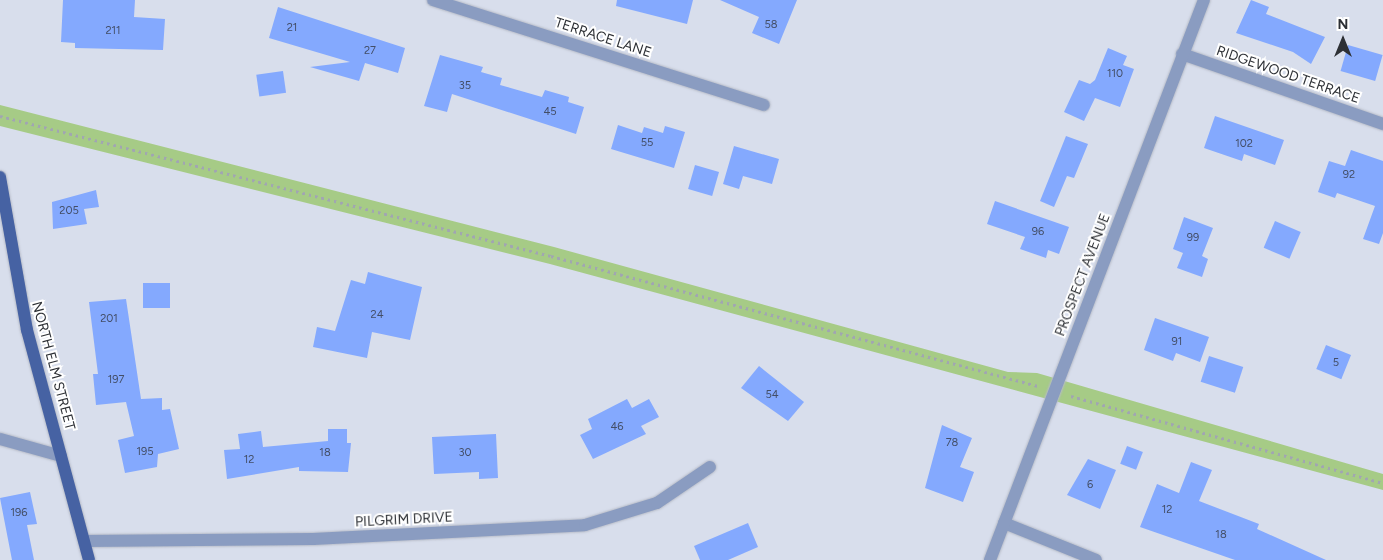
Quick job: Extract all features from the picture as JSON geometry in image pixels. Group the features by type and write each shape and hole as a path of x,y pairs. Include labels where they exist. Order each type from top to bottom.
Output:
{"main road":[{"name":"NORTH ELM STREET","path":"0,177 22,309 89,560"}],"street":[{"name":"TERRACE LANE","path":"433,0 764,104"},
{"name":"PROSPECT AVENUE","path":"990,560 1204,0"},
{"name":"RIDGEWOOD TERRACE","path":"1182,54 1383,124"},
{"path":"0,439 61,456"},
{"name":"PILGRIM DRIVE","path":"84,541 313,539 585,525 657,503 710,468"},
{"path":"1004,523 1096,560"}],"path":[{"path":"0,116 551,256 1037,386"},
{"path":"1067,395 1383,483"}],"green space":[{"path":"0,105 554,247 1008,372 1037,373 1383,474 1383,490 550,264 0,126"}],"building":[{"path":"63,0 135,0 134,17 165,19 163,50 75,48 75,43 61,42"},
{"path":"617,0 693,0 687,24 616,6"},
{"path":"720,0 797,0 779,44 752,33 759,17"},
{"path":"1251,0 1269,7 1266,14 1325,37 1311,64 1293,52 1236,33"},
{"path":"278,7 405,48 398,73 365,63 359,81 310,67 350,62 269,38"},
{"path":"1348,45 1383,55 1375,81 1341,71"},
{"path":"1108,48 1127,56 1123,65 1134,69 1120,107 1095,98 1084,121 1064,112 1079,80 1090,84 1095,80"},
{"path":"440,55 483,67 481,72 502,78 500,85 542,97 545,90 569,97 568,102 584,107 576,134 452,94 447,112 424,106"},
{"path":"283,71 286,93 259,97 256,75"},
{"path":"1215,116 1284,140 1275,165 1244,154 1242,161 1204,148"},
{"path":"618,125 642,133 644,127 663,133 665,126 685,132 674,168 611,149"},
{"path":"1066,136 1088,144 1074,178 1067,176 1054,207 1040,201"},
{"path":"734,146 779,159 772,184 743,176 739,189 723,184"},
{"path":"1351,150 1383,161 1383,233 1379,244 1363,239 1375,206 1337,193 1335,198 1318,192 1329,161 1345,166"},
{"path":"695,165 719,172 712,196 688,189"},
{"path":"96,190 99,207 84,209 87,224 53,229 52,202"},
{"path":"995,201 1069,227 1059,254 1048,250 1046,258 1020,249 1025,237 987,224"},
{"path":"1184,217 1213,228 1202,256 1208,259 1202,277 1177,268 1183,253 1173,249"},
{"path":"1275,221 1301,232 1289,259 1264,248"},
{"path":"368,272 422,287 410,340 372,332 367,358 313,347 317,327 335,331 351,280 365,284"},
{"path":"143,283 170,283 170,308 143,308"},
{"path":"126,299 141,399 162,398 162,410 170,409 179,449 158,454 157,467 125,473 118,440 134,436 126,402 96,405 93,374 98,374 89,302"},
{"path":"1155,318 1209,337 1200,362 1176,353 1173,361 1144,350"},
{"path":"1326,345 1351,355 1341,379 1316,369"},
{"path":"1209,356 1243,367 1235,393 1201,382"},
{"path":"759,366 804,402 788,421 741,388"},
{"path":"627,399 632,408 649,399 659,417 641,426 646,434 593,459 580,435 592,429 588,419"},
{"path":"942,425 972,438 960,467 974,472 963,502 925,488"},
{"path":"328,429 347,429 347,443 351,443 348,472 299,471 299,467 227,479 224,450 240,449 238,434 261,431 263,447 328,441"},
{"path":"496,434 498,478 479,479 479,472 434,474 432,437"},
{"path":"1127,446 1143,452 1136,470 1120,464"},
{"path":"1088,459 1116,470 1100,509 1067,495"},
{"path":"1191,462 1212,470 1199,501 1259,524 1257,529 1326,560 1235,560 1140,527 1157,484 1179,493"},
{"path":"30,492 37,524 27,525 34,560 12,560 0,498"},
{"path":"748,523 758,547 728,560 700,560 694,546"}]}
